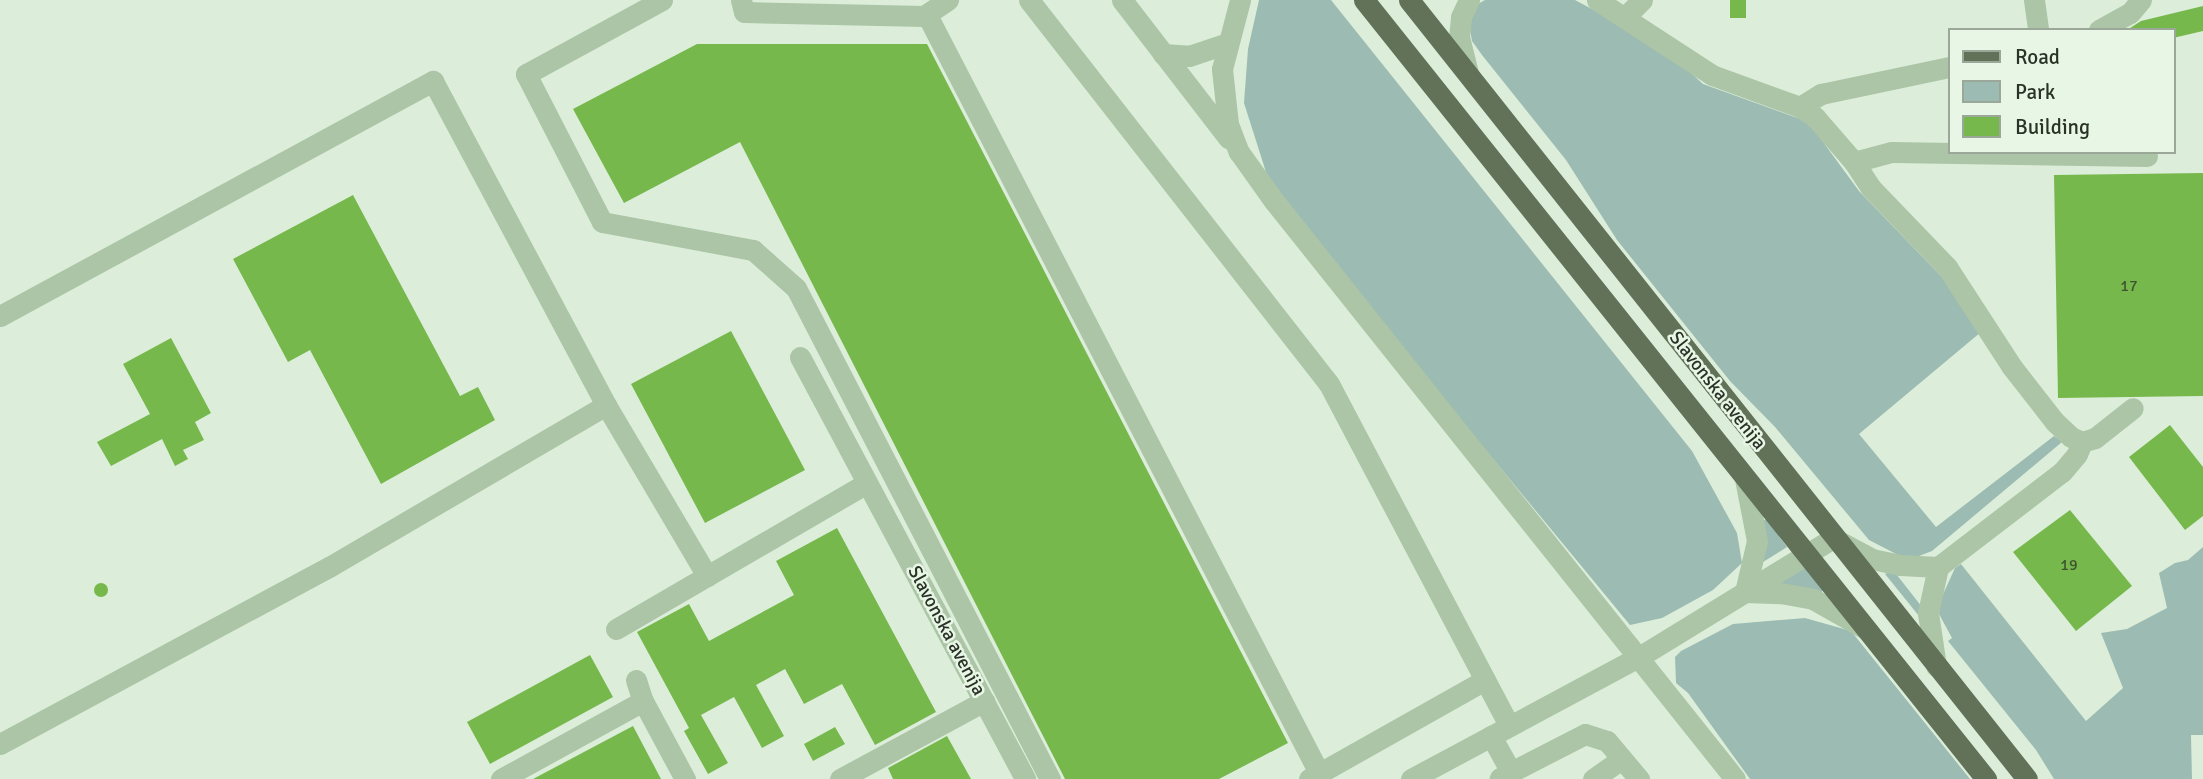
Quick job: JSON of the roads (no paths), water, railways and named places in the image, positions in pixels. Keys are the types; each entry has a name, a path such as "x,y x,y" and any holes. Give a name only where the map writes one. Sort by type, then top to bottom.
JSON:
{"main road":[{"name":"Slavonska avenija","path":"1364,0 1986,779"},
{"name":"Slavonska avenija","path":"1409,0 1833,538 2027,779"}],"street":[{"path":"662,0 526,74 602,222 753,250 796,288 1050,779"},
{"path":"741,0 744,12 927,15 948,0"},
{"path":"1029,0 1329,384 1485,680 1500,731 1505,775 1585,734 1607,741 1639,779"},
{"path":"1122,0 1274,201 1735,779"},
{"path":"1239,152 1228,124 1223,100 1222,69 1240,0"},
{"path":"1468,73 1459,37 1461,16 1469,0"},
{"path":"1597,0 1712,75 1800,107 1815,117 1854,162 1871,188 1947,267 2012,367 2055,422 2071,437 2082,442 2095,438 2113,427 2133,408"},
{"path":"1625,17 1643,0"},
{"path":"2034,0 2038,28"},
{"path":"2103,28 2130,13 2141,0"},
{"path":"927,15 1314,775 1485,680"},
{"path":"1163,54 1189,56 1228,43"},
{"path":"1800,107 1821,94 1948,67"},
{"path":"0,316 433,81 606,405 707,576"},
{"path":"1854,162 1892,152 1948,153"},
{"path":"2020,154 2147,156"},
{"name":"Slavonska avenija","path":"800,357 1025,779"},
{"path":"0,744 329,567 606,405"},
{"path":"1411,779 1639,657 1806,552 1833,538 1871,559 1900,565 1938,566 2062,472 2077,454 2082,442"},
{"name":"Slavonska avenija","path":"1745,479 1757,541 1745,592 1813,599 1866,629"},
{"path":"616,629 867,484"},
{"path":"1936,666 1928,612 1938,566"},
{"path":"636,680 643,701 685,779"},
{"path":"501,779 643,701"},
{"path":"840,779 863,774 984,701"},
{"path":"1593,779 1622,759"}]}
